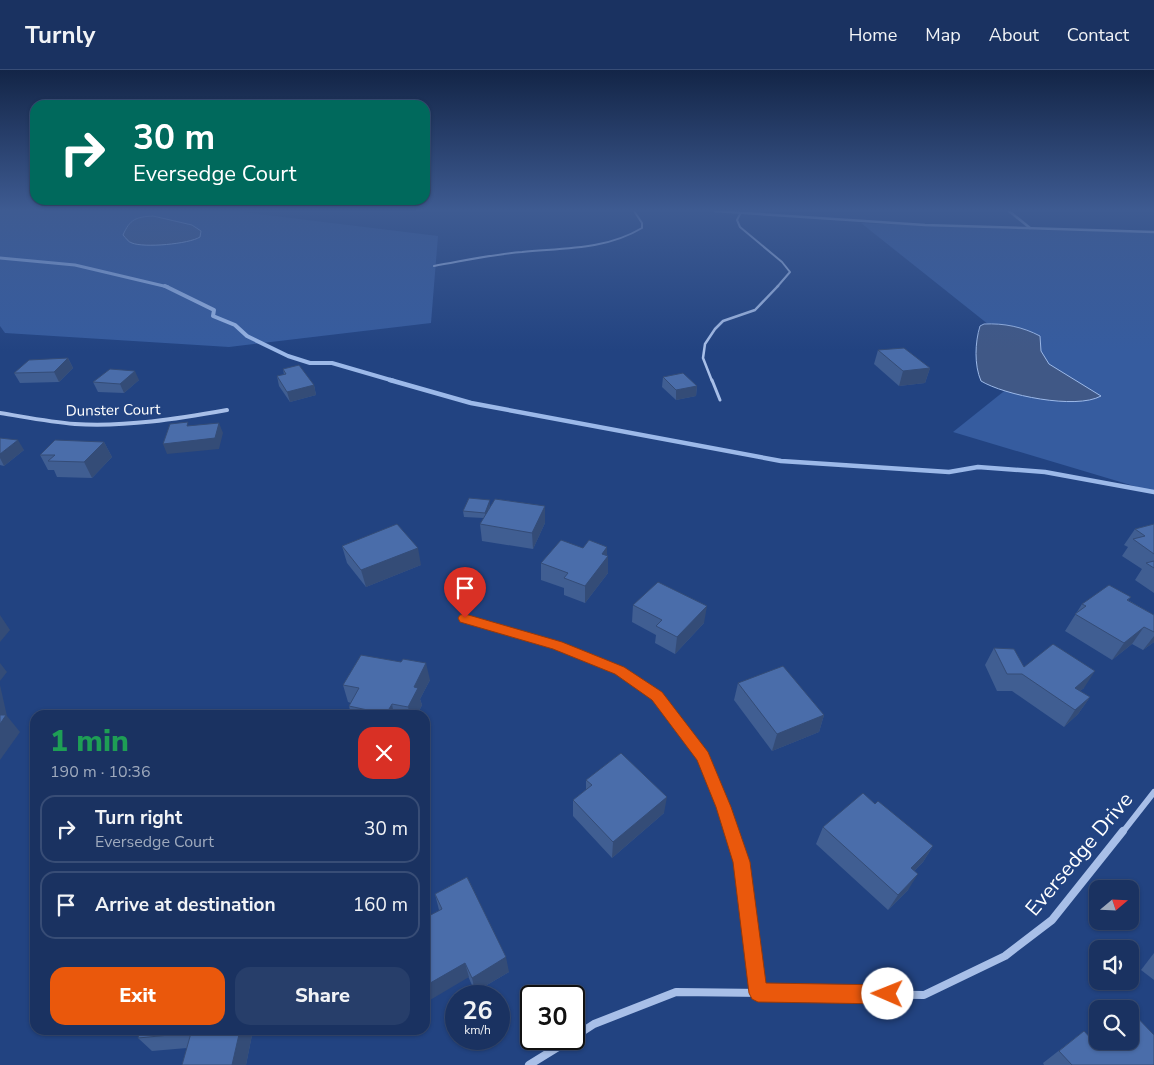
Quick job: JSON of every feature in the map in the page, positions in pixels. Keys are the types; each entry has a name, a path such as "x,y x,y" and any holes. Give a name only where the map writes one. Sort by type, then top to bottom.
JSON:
{"street":[{"name":"Dunster Court","path":"0,413 54,422 114,424 154,422 227,410"},
{"path":"465,618 557,646 620,670 657,696 703,757 724,807 742,862 758,993"},
{"name":"Eversedge Drive","path":"585,1030 594,1024 676,992 924,995 1004,956 1052,920 1154,792"},
{"name":"Eversedge Drive","path":"529,1065 553,1050"}],"lane":[{"path":"434,266 487,257"},
{"path":"720,400 702,358 705,344 723,321 755,310 790,272 777,257"}],"shaded area":[{"path":"0,257 436,257 431,323 229,347 5,333 0,326"},
{"path":"904,257 1154,257 1154,492 953,432 1038,364"},
{"path":"984,324 1013,326 1040,336 1041,351 1049,364 1101,396 1075,402 1040,399 1022,396 981,381 976,361 976,346 980,326"}],"building":[{"path":"904,348 930,368 903,371 878,350"},
{"path":"68,358 54,372 14,373 29,360"},
{"path":"299,365 314,385 287,392 277,376 286,374 283,369"},
{"path":"110,369 135,371 120,384 93,382"},
{"path":"683,373 697,386 676,390 663,377"},
{"path":"188,422 187,426 219,423 215,438 163,444 170,424"},
{"path":"0,438 18,440 0,454"},
{"path":"55,440 104,442 84,462 48,461 55,455 40,455"},
{"path":"469,498 490,500 485,513 463,511"},
{"path":"495,499 545,506 532,533 480,524"},
{"path":"397,524 418,548 361,570 342,546"},
{"path":"1154,524 1154,554 1133,539 1145,536 1135,529"},
{"path":"561,540 583,548 589,540 607,547 602,554 608,556 585,586 564,578 568,573 541,563"},
{"path":"1154,561 1154,568 1146,563"},
{"path":"658,582 707,606 677,637 656,626 662,620 633,605"},
{"path":"1109,585 1131,597 1127,600 1154,615 1154,632 1144,627 1124,643 1075,614 1086,606 1082,604"},
{"path":"1053,644 1095,671 1075,688 1090,697 1075,710 1022,674 1007,674 994,648 1014,649 1024,667"},
{"path":"361,655 401,662 403,659 426,663 414,687 418,688 408,707 392,704 388,710 368,710 349,706 359,688 343,685"},
{"path":"783,666 824,715 777,734 738,683"},
{"path":"0,715 6,715 0,724"},
{"path":"621,753 667,797 613,842 573,800 592,785 586,780"},
{"path":"863,793 875,804 878,801 933,846 911,868 918,874 898,895 823,827"},
{"path":"467,877 506,957 472,978 465,963 430,983 430,915 442,909 435,894"},
{"path":"1139,1019 1154,1035 1154,1065 1072,1065 1059,1051 1084,1031 1089,1036 1089,1050 1139,1050"},
{"path":"139,1035 170,1035 138,1038"},
{"path":"190,1035 239,1035 232,1065 182,1065"}],"waterway":[{"path":"0,258 75,265 166,287"},
{"path":"166,287 214,310 213,316 235,325 247,336 288,356 310,363 332,363 394,381"},
{"path":"390,380 471,403 781,461 949,472 978,467 1045,472 1154,492"}],"route":[{"path":"465,618 557,646 620,670 657,696 703,757 724,807 742,862 758,993 888,994"}]}
